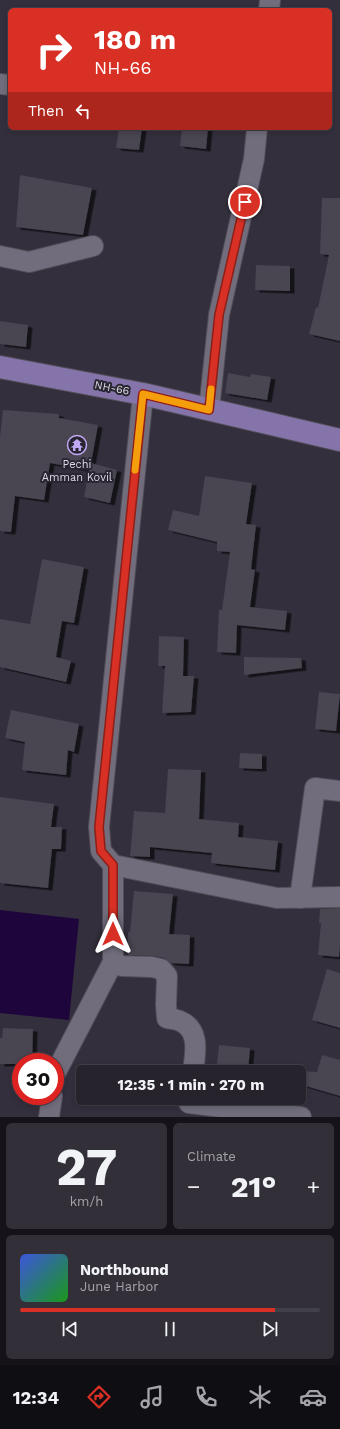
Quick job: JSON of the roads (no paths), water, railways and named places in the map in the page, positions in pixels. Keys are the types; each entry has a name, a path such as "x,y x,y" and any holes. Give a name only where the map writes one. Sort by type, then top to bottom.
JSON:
{"main road":[{"name":"NH-66","path":"0,367 143,394 340,440"}],"street":[{"path":"209,410 219,315 254,159 257,130"},
{"path":"0,256 29,262 93,246"},
{"path":"143,394 99,827 101,851 113,865 277,898 340,897"},
{"path":"300,898 314,788 340,791"},
{"path":"64,1057 113,962 113,865"},
{"path":"113,962 122,966 152,967 160,969 167,976 166,1005 168,1018 180,1020 195,1036 194,1065"},
{"path":"49,1117 51,1105"},
{"path":"189,1106 301,1117"}],"place":[{"name":"Pechi Amman Kovil","path":"77,445"}]}
